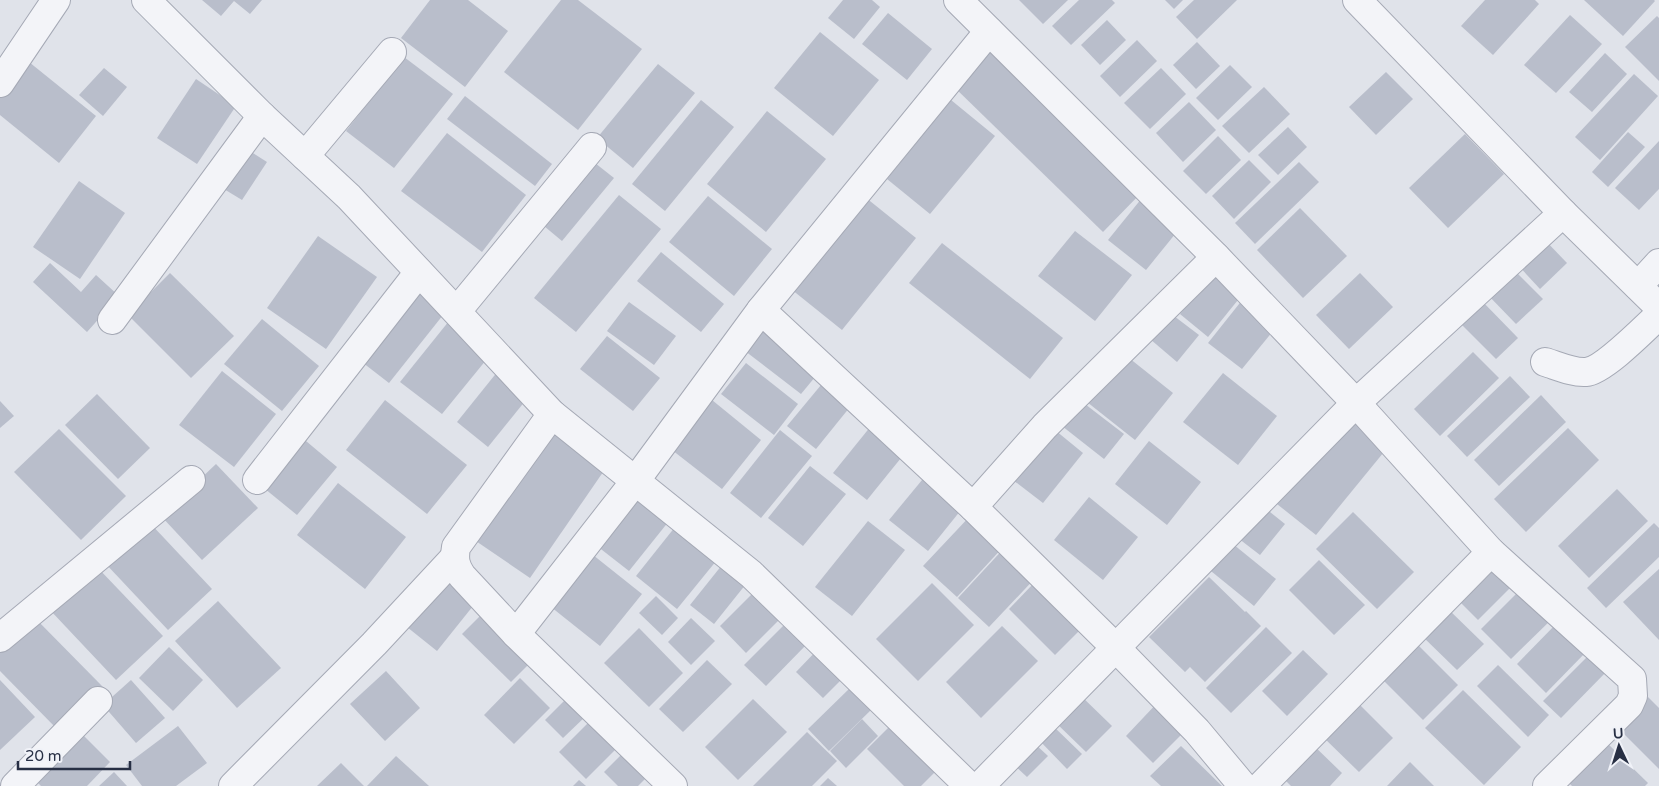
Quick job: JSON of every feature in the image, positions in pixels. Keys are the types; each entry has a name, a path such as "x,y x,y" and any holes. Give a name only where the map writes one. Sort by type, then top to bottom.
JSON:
{"street":[{"path":"0,82 56,0"},
{"path":"146,0 262,116 349,197 552,414 752,574 969,786"},
{"path":"958,0 1216,257 1356,403 1491,552 1632,679 1633,696 1629,706 1547,786"},
{"path":"1357,0 1563,213 1659,307"},
{"path":"516,634 636,480 761,310 989,31"},
{"path":"305,156 392,52"},
{"path":"112,320 262,116"},
{"path":"457,311 592,146"},
{"path":"980,786 1356,403 1563,213"},
{"path":"973,506 1045,426 1216,257"},
{"path":"1638,286 1659,263"},
{"path":"257,480 420,272"},
{"path":"761,310 973,506 1197,731 1243,786"},
{"path":"1545,362 1569,370 1587,372 1602,366 1659,315"},
{"path":"552,414 456,547 454,558 456,568 516,634 672,786"},
{"path":"0,638 191,480"},
{"path":"1261,786 1491,552"},
{"path":"233,786 374,644 454,558"},
{"path":"15,786 98,701"}],"building":[{"path":"202,0 262,0 250,14 234,1 221,16"},
{"path":"430,0 468,0 508,31 465,87 401,38"},
{"path":"561,0 578,0 642,49 578,130 504,72"},
{"path":"843,0 872,0 880,7 854,39 828,18"},
{"path":"1019,0 1068,0 1043,24"},
{"path":"1079,0 1112,0 1115,3 1071,45 1052,26"},
{"path":"1165,0 1183,0 1174,9"},
{"path":"1194,0 1237,0 1197,39 1176,17"},
{"path":"1485,0 1535,0 1539,4 1493,55 1461,26"},
{"path":"1584,0 1654,0 1655,1 1623,36"},
{"path":"888,13 932,49 907,80 862,44"},
{"path":"1570,15 1602,44 1556,93 1524,65"},
{"path":"1657,16 1659,18 1659,81 1625,47"},
{"path":"1107,20 1126,40 1100,65 1081,45"},
{"path":"820,32 879,80 833,136 774,88"},
{"path":"1137,40 1157,61 1120,97 1100,76"},
{"path":"1197,42 1220,66 1196,89 1173,65"},
{"path":"992,43 1143,191 1103,232 951,84"},
{"path":"1605,53 1627,74 1592,112 1569,92"},
{"path":"404,57 453,94 394,168 346,131"},
{"path":"29,62 96,116 59,163 0,115 0,97"},
{"path":"658,64 695,93 633,168 597,138"},
{"path":"1230,65 1252,87 1218,120 1196,98"},
{"path":"104,68 127,87 103,116 79,95"},
{"path":"1161,68 1186,94 1150,129 1124,103"},
{"path":"1386,72 1413,99 1376,135 1349,107"},
{"path":"1634,74 1658,96 1600,160 1575,137"},
{"path":"196,79 236,106 197,164 157,138"},
{"path":"1264,87 1290,114 1249,153 1222,126"},
{"path":"465,96 552,164 535,186 447,119"},
{"path":"701,100 734,127 665,211 632,184"},
{"path":"951,100 995,136 930,214 887,179"},
{"path":"1189,102 1216,130 1183,162 1156,133"},
{"path":"767,111 826,159 766,232 707,184"},
{"path":"1288,127 1307,147 1278,175 1258,155"},
{"path":"1628,132 1645,147 1608,187 1592,172"},
{"path":"447,133 526,195 482,252 401,191"},
{"path":"1465,134 1504,174 1448,228 1409,188"},
{"path":"1218,136 1241,160 1206,194 1183,171"},
{"path":"1659,141 1659,189 1639,210 1615,188"},
{"path":"245,148 267,162 242,200 219,186"},
{"path":"1249,160 1271,182 1234,219 1212,196"},
{"path":"1299,162 1319,182 1255,244 1235,223"},
{"path":"595,163 614,178 562,241 544,226"},
{"path":"79,181 125,213 80,279 33,247"},
{"path":"860,193 916,238 842,330 786,285"},
{"path":"619,195 661,229 576,332 534,298"},
{"path":"708,196 772,249 734,296 669,242"},
{"path":"1142,198 1180,228 1146,270 1108,240"},
{"path":"1300,208 1347,256 1303,298 1257,250"},
{"path":"1075,231 1132,275 1095,321 1038,276"},
{"path":"318,236 377,277 326,349 267,308"},
{"path":"1543,238 1567,263 1540,289 1516,263"},
{"path":"942,243 1063,338 1030,379 909,283"},
{"path":"661,252 724,304 701,332 637,281"},
{"path":"50,263 81,292 96,275 119,296 87,332 33,282"},
{"path":"1511,267 1543,299 1516,324 1485,292"},
{"path":"1218,268 1246,290 1208,337 1180,314"},
{"path":"170,273 234,336 191,378 128,315"},
{"path":"1360,273 1393,307 1349,349 1316,315"},
{"path":"416,287 447,310 389,383 358,359"},
{"path":"1243,299 1277,326 1242,369 1208,343"},
{"path":"1480,299 1518,338 1496,359 1458,321"},
{"path":"629,302 676,336 654,365 607,331"},
{"path":"1170,313 1199,335 1177,362 1150,339"},
{"path":"262,319 319,366 282,411 224,364"},
{"path":"449,321 491,354 442,414 400,382"},
{"path":"764,327 820,371 801,394 745,351"},
{"path":"607,336 660,378 633,411 580,369"},
{"path":"1473,352 1499,378 1440,436 1414,409"},
{"path":"1124,354 1173,393 1135,440 1087,402"},
{"path":"746,363 798,404 774,435 721,394"},
{"path":"222,371 276,414 234,467 179,425"},
{"path":"498,371 530,395 488,447 457,422"},
{"path":"1223,373 1277,416 1238,465 1183,422"},
{"path":"1510,376 1530,397 1467,457 1447,436"},
{"path":"826,379 854,402 816,449 787,426"},
{"path":"97,394 150,448 118,479 65,425"},
{"path":"1541,395 1566,422 1499,486 1474,460"},
{"path":"385,400 467,465 427,514 346,450"},
{"path":"712,400 761,440 722,489 672,450"},
{"path":"0,401 14,416 0,428"},
{"path":"1081,401 1124,434 1104,459 1062,426"},
{"path":"1349,416 1388,447 1316,535 1277,504"},
{"path":"550,422 610,462 530,578 470,537"},
{"path":"871,426 905,453 867,500 833,473"},
{"path":"1050,426 1083,453 1043,503 1009,477"},
{"path":"1568,428 1599,460 1526,532 1494,499"},
{"path":"59,429 126,496 81,540 14,472"},
{"path":"780,430 812,456 761,518 730,493"},
{"path":"300,436 337,467 297,515 259,484"},
{"path":"1149,441 1201,482 1167,525 1115,484"},
{"path":"216,464 258,508 202,560 161,516"},
{"path":"810,466 846,494 803,546 768,518"},
{"path":"927,474 965,505 928,551 889,520"},
{"path":"338,483 406,537 365,589 297,535"},
{"path":"1617,489 1648,521 1589,578 1558,546"},
{"path":"641,491 673,516 629,571 597,546"},
{"path":"1089,497 1138,537 1103,580 1054,540"},
{"path":"1260,504 1285,524 1260,555 1234,535"},
{"path":"1353,512 1414,572 1377,609 1316,549"},
{"path":"972,514 1005,545 957,597 923,566"},
{"path":"868,521 905,550 852,616 815,587"},
{"path":"149,522 212,589 168,630 105,563"},
{"path":"679,522 721,555 677,609 636,576"},
{"path":"1654,523 1659,528 1659,557 1606,608 1587,588"},
{"path":"1228,540 1276,579 1254,606 1206,567"},
{"path":"1007,545 1039,574 989,627 958,598"},
{"path":"588,551 642,594 600,646 546,603"},
{"path":"726,560 750,579 714,624 690,605"},
{"path":"1319,560 1365,605 1334,635 1289,590"},
{"path":"1499,565 1516,582 1478,620 1461,603"},
{"path":"97,567 163,636 116,680 50,610"},
{"path":"1659,569 1659,640 1623,602"},
{"path":"447,577 477,601 437,651 407,627"},
{"path":"1209,577 1261,626 1205,682 1190,667 1185,672 1149,637"},
{"path":"932,583 974,625 918,681 876,639"},
{"path":"1034,583 1081,629 1055,655 1009,609"},
{"path":"1523,587 1554,617 1511,659 1481,629"},
{"path":"753,593 780,619 746,653 720,626"},
{"path":"656,596 678,618 662,635 639,613"},
{"path":"218,601 281,668 237,708 175,641"},
{"path":"1446,607 1484,644 1457,670 1420,634"},
{"path":"485,611 534,659 511,682 462,634"},
{"path":"33,616 103,687 58,730 0,671 0,648"},
{"path":"691,618 715,641 691,665 668,642"},
{"path":"1558,622 1587,651 1546,693 1517,664"},
{"path":"785,624 806,645 766,686 744,665"},
{"path":"1002,626 1038,661 981,718 946,682"},
{"path":"1266,627 1292,653 1231,713 1206,688"},
{"path":"639,628 683,673 649,707 604,663"},
{"path":"1416,643 1458,685 1423,720 1381,678"},
{"path":"821,646 848,673 823,698 796,672"},
{"path":"169,647 203,680 173,711 139,678"},
{"path":"1303,650 1328,674 1287,716 1262,691"},
{"path":"1590,654 1608,670 1561,718 1543,701"},
{"path":"707,660 732,684 683,732 659,709"},
{"path":"1498,665 1549,715 1528,737 1477,686"},
{"path":"386,671 420,708 385,741 350,704"},
{"path":"520,678 550,708 514,744 484,715"},
{"path":"0,680 35,717 0,750"},
{"path":"131,680 165,718 136,743 103,705"},
{"path":"851,687 872,709 829,751 808,729"},
{"path":"1463,690 1521,747 1484,785 1425,728"},
{"path":"1079,694 1112,726 1086,752 1053,720"},
{"path":"569,696 588,714 563,738 545,720"},
{"path":"1648,697 1659,708 1659,769 1617,727"},
{"path":"753,699 787,732 738,780 705,747"},
{"path":"1160,700 1188,728 1153,763 1126,736"},
{"path":"1355,700 1393,738 1359,772 1321,735"},
{"path":"595,716 622,743 586,779 559,752"},
{"path":"862,719 878,736 846,768 830,751"},
{"path":"894,722 940,767 921,786 904,786 867,749"},
{"path":"1052,725 1082,754 1067,769 1038,739"},
{"path":"178,726 207,763 176,786 142,786 126,765"},
{"path":"78,730 110,762 87,786 41,786 32,777"},
{"path":"807,732 837,761 812,786 753,786"},
{"path":"1310,742 1342,773 1330,786 1291,786 1279,774"},
{"path":"1606,742 1648,783 1645,786 1572,786 1567,781"},
{"path":"1034,743 1048,756 1027,777 1013,764"},
{"path":"1181,746 1222,786 1161,786 1150,776"},
{"path":"628,748 652,772 638,786 618,786 604,772"},
{"path":"396,756 429,786 367,786"},
{"path":"1410,762 1434,786 1387,786"},
{"path":"341,763 364,786 317,786"},
{"path":"114,772 127,786 99,786"},
{"path":"828,778 837,786 820,786"},
{"path":"579,780 586,786 573,786"}]}
